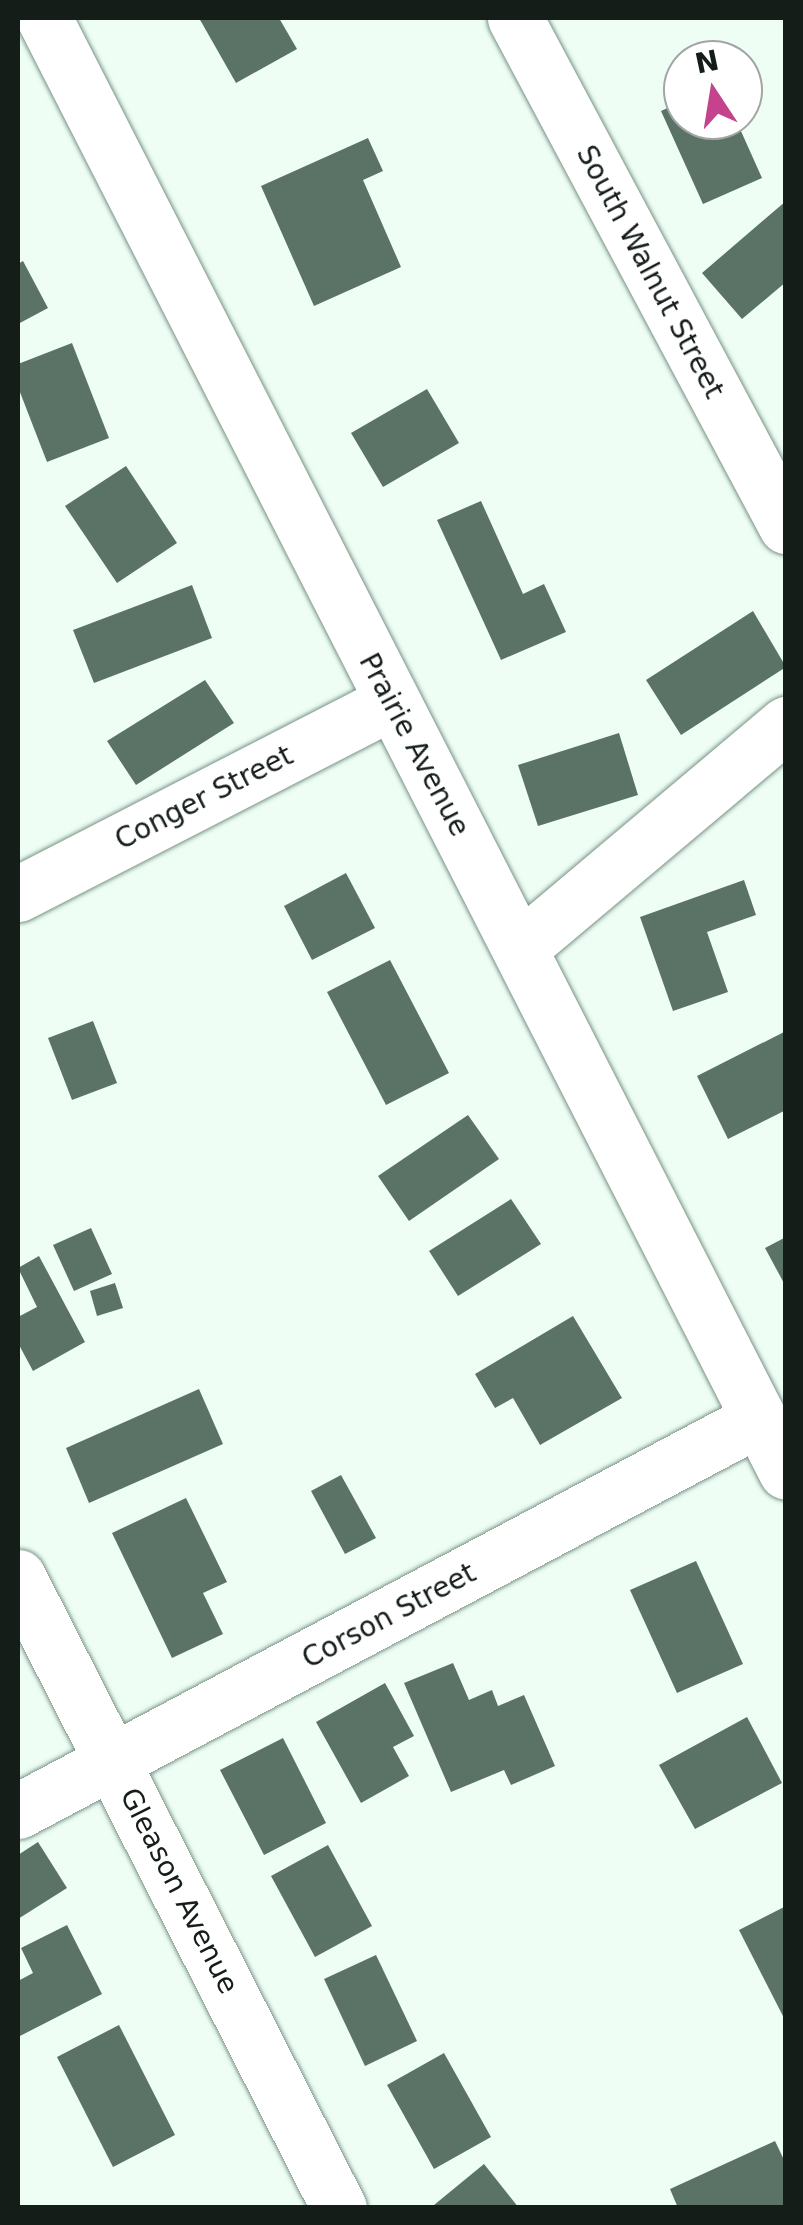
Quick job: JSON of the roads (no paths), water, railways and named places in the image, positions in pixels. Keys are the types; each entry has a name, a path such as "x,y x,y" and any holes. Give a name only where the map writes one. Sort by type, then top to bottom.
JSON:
{"street":[{"name":"Prairie Avenue","path":"44,18 786,1472"},
{"name":"South Walnut Street","path":"515,18 786,526"},
{"name":"Conger Street","path":"18,894 391,702"},
{"path":"520,948 786,724"},
{"name":"Corson Street","path":"18,1810 758,1419"},
{"name":"Gleason Avenue","path":"18,1576 338,2208"}]}
